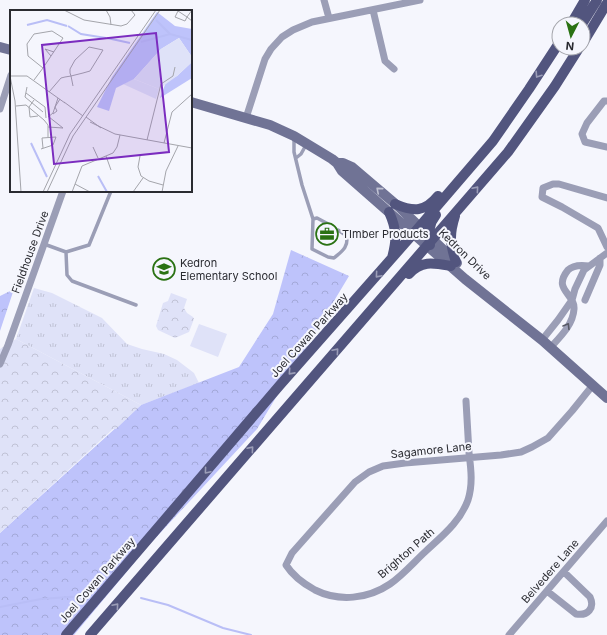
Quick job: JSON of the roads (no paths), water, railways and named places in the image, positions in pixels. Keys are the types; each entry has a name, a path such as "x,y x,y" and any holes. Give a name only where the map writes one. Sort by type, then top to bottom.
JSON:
{"main road":[{"path":"576,16 586,0"},
{"path":"587,16 596,0"},
{"path":"591,28 607,3"},
{"name":"Joel Cowan Parkway","path":"66,635 280,385 391,260 493,141 551,55"},
{"path":"90,635 508,152 575,56"},
{"path":"391,260 396,235 392,208 413,210 424,209 432,203 477,151 493,141"},
{"path":"430,242 429,230 432,220 486,154 493,141"},
{"path":"364,319 379,308 415,267 430,263 454,264 450,240 451,229 458,210"},
{"path":"356,329 364,312 419,245 417,230"}],"street":[{"path":"324,0 329,18"},
{"path":"246,118 262,66 271,49 282,37 293,30 312,22 420,0"},
{"path":"373,10 385,61 394,70"},
{"path":"0,47 10,50"},
{"path":"0,109 10,78"},
{"path":"607,101 604,101 587,123 582,134 585,142 607,147"},
{"name":"Kedron Drive","path":"192,102 270,125 307,143 337,163 342,171 392,208 519,322 542,340 607,398"},
{"path":"607,198 559,184 553,184 543,188 542,197 598,228 607,247"},
{"name":"Fieldhouse Drive","path":"0,364 63,192"},
{"path":"542,340 572,300 575,289 584,270 607,253"},
{"path":"585,300 600,265 600,258"},
{"path":"550,348 570,323 574,307 572,300 563,287 563,277 570,268 589,266"},
{"name":"Sagamore Lane","path":"286,565 292,553 355,482 369,472 383,466 521,452 548,438 593,385"},
{"name":"Brighton Path","path":"286,565 290,572 306,585 322,593 338,597 358,597 373,593 390,584 439,539 460,517 470,492 472,470 466,401"},
{"name":"Belvedere Lane","path":"509,635 607,521"},
{"path":"547,591 576,614 581,615 590,611 592,607 590,597 564,572"}],"lane":[{"path":"294,136 296,158 302,185 313,219 312,249 328,257 334,258 348,243 347,236 338,230"},
{"path":"296,158 301,154 307,143"},
{"path":"44,244 66,252 89,245 111,192"},
{"path":"313,219 317,218 332,226"},
{"path":"66,252 67,275 72,282 136,305"}],"waterway":[{"path":"0,607 41,599 83,596"},
{"path":"141,598 168,605 223,628 251,635"}],"place":[{"name":"TImber Products","path":"327,234"},
{"name":"Kedron Elementary School","path":"164,269"}]}
